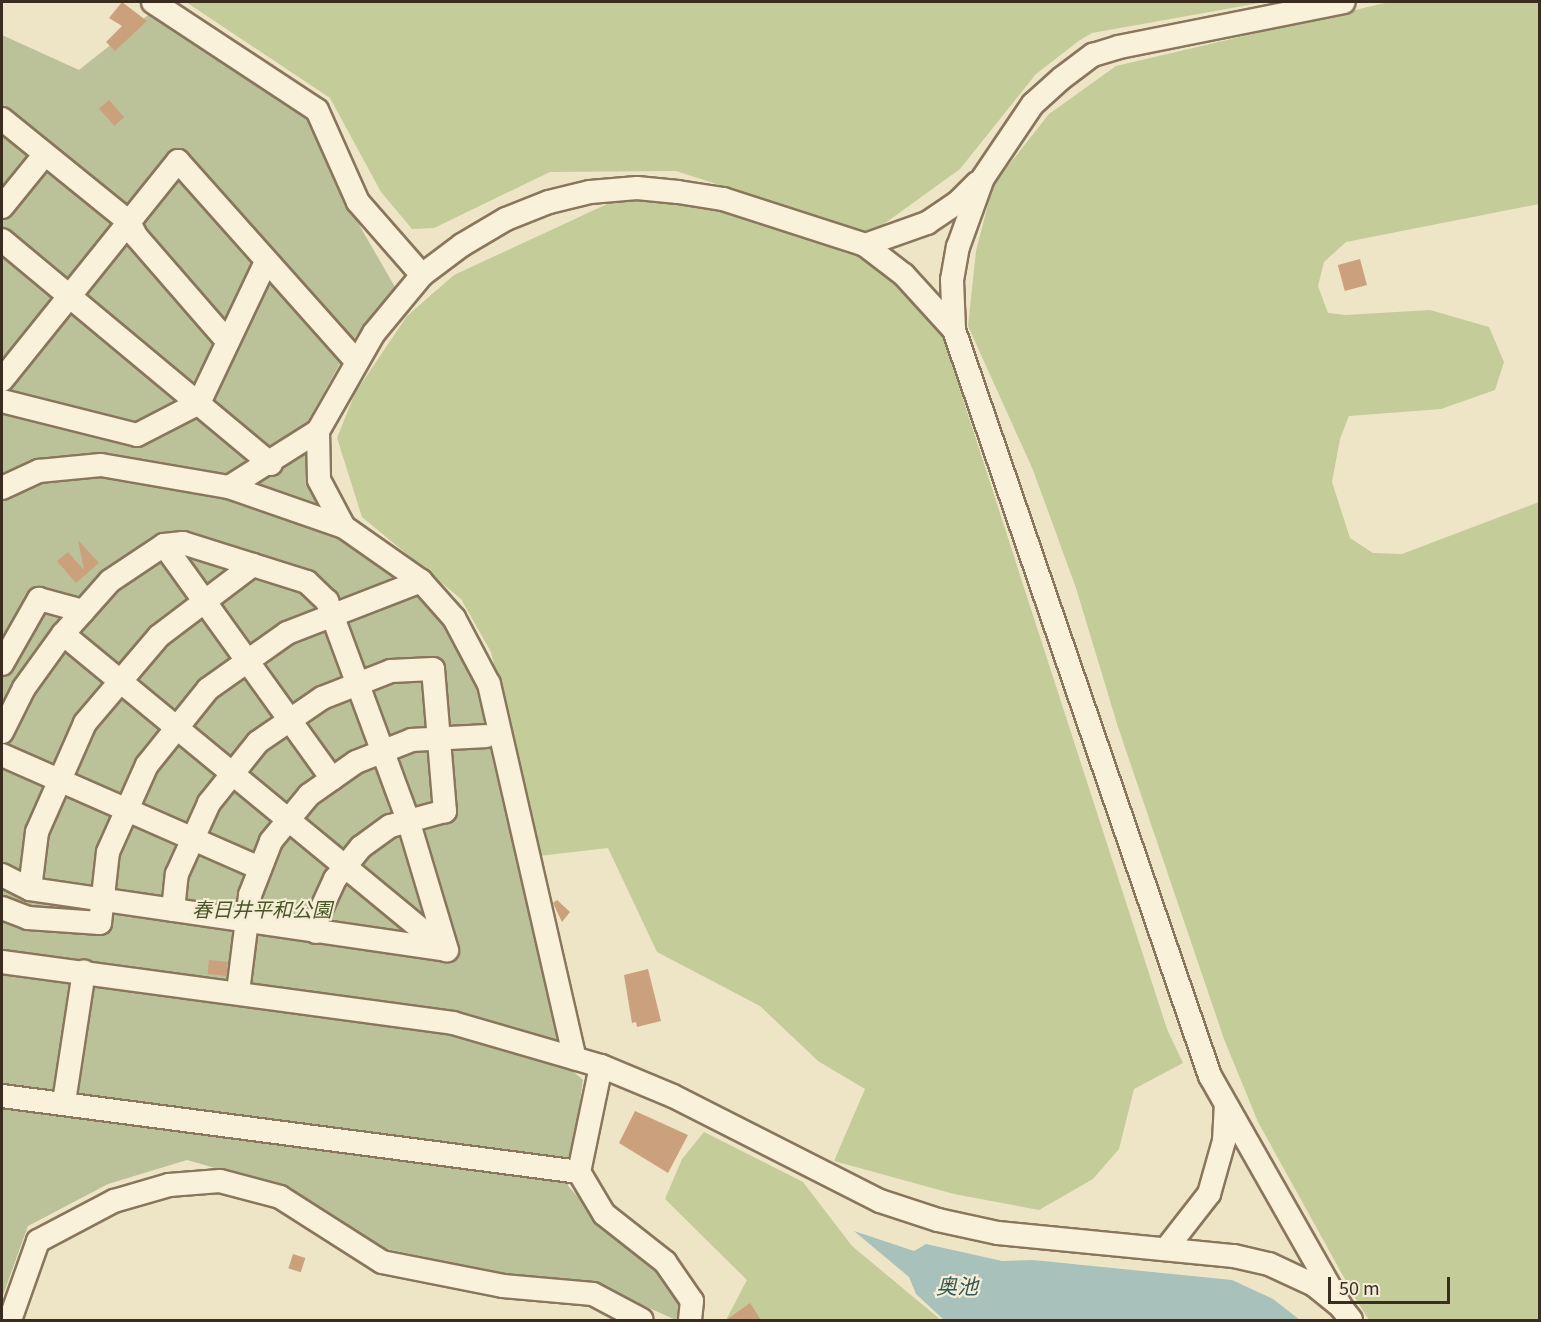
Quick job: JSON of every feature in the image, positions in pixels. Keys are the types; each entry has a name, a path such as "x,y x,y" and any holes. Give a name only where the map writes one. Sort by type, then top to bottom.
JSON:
{"street":[{"path":"153,2 316,110 358,202 422,275"},
{"path":"864,245 927,223 957,204 983,178 1033,104 1093,55 1344,2"},
{"path":"2,119 129,222 136,236 228,342"},
{"path":"2,207 45,154"},
{"path":"2,380 178,162 357,362"},
{"path":"983,178 958,246 952,280 954,330 1210,1076 1226,1108 1346,1314"},
{"path":"229,487 271,464 318,431 374,333 422,275 462,245 506,219 590,192 637,188 723,199 864,245 904,275 954,330"},
{"path":"2,240 271,464"},
{"path":"2,401 137,435 199,403 266,262"},
{"path":"318,431 319,480 344,527"},
{"path":"2,488 39,471 101,465 229,487 344,527 421,581 454,618 489,684 574,1058"},
{"path":"2,732 24,688 63,634 110,581 164,545 183,543 307,582 327,601 408,820 447,950"},
{"path":"164,545 249,659 332,778"},
{"path":"30,889 37,832 86,723 159,636 253,565"},
{"path":"2,909 28,918 100,924 108,852 147,765 208,689 287,633 421,581"},
{"path":"2,664 39,599 83,611"},
{"path":"63,634 346,863 447,950"},
{"path":"173,910 177,873 209,803 258,742 321,698 391,671 434,669 445,811 390,826 346,863 318,916 316,932"},
{"path":"238,992 245,923 260,868 271,842 309,795 356,762 412,740 486,736"},
{"path":"2,755 60,778 260,868"},
{"path":"2,875 30,889 245,923 447,950"},
{"path":"2,962 238,992 453,1023 600,1065 673,1096 880,1201 938,1220 998,1233 1234,1256 1269,1264 1314,1285 1346,1314"},
{"path":"63,1102 84,972"},
{"path":"600,1065 579,1172 604,1214 664,1262 692,1301 690,1320"},
{"path":"2,1096 63,1102 579,1172"},
{"path":"1166,1250 1209,1194 1224,1141 1226,1108"},
{"path":"10,1320 38,1241 114,1201 169,1185 220,1181 280,1197 382,1262 502,1286 593,1294 642,1320"}],"green space":[{"path":"186,2 1265,2 1092,33 1080,40 1036,74 960,169 870,234 676,171 550,172 434,228 412,229 381,192 330,98"},
{"path":"1389,2 1539,2 1539,204 1346,242 1324,262 1318,286 1328,313 1346,315 1430,310 1489,327 1504,362 1495,390 1441,409 1349,416 1340,439 1332,482 1350,538 1373,553 1402,554 1539,502 1539,1320 1369,1320 1357,1301 1258,1122 1224,1039 1118,727 1076,588 1033,470 968,326 976,251 993,185 1049,114 1116,66"},
{"name":"春日井平和公園","path":"152,12 309,115 350,209 395,287 353,340 303,430 309,484 336,536 377,559 420,592 448,626 476,679 568,1067 583,1080 568,1186 604,1225 655,1268 684,1303 676,1320 600,1286 505,1274 378,1247 285,1188 187,1160 108,1184 28,1226 2,1298 2,35 79,70"},
{"path":"618,199 727,209 865,255 908,291 941,331 1167,1029 1183,1063 1134,1089 1119,1149 1093,1179 1039,1210 954,1194 834,1161 865,1089 818,1061 760,1006 657,952 608,848 539,856 491,652 461,599 362,517 337,438 355,393 407,316 454,275"},
{"path":"704,1132 803,1182 852,1246 941,1320 726,1320 747,1280 665,1199 682,1159"}],"water":[{"name":"奥池","path":"854,1231 914,1251 926,1244 1002,1261 1033,1260 1232,1280 1273,1299 1300,1320 944,1320 916,1294 909,1277"}],"building":[{"path":"122,2 147,21 115,51 106,42 122,26 109,18"},
{"path":"109,100 124,117 114,126 99,109"},
{"path":"1360,259 1367,285 1345,291 1338,265"},
{"path":"78,540 99,563 76,583 57,561 68,552 84,570"},
{"path":"557,900 570,912 562,922 553,903"},
{"path":"209,960 228,962 226,976 208,974"},
{"path":"648,969 661,1021 637,1027 636,1022 632,1023 624,975"},
{"path":"635,1111 688,1135 668,1173 619,1143"},
{"path":"293,1254 305,1258 301,1272 288,1268"},
{"path":"750,1303 761,1320 726,1320"}]}
